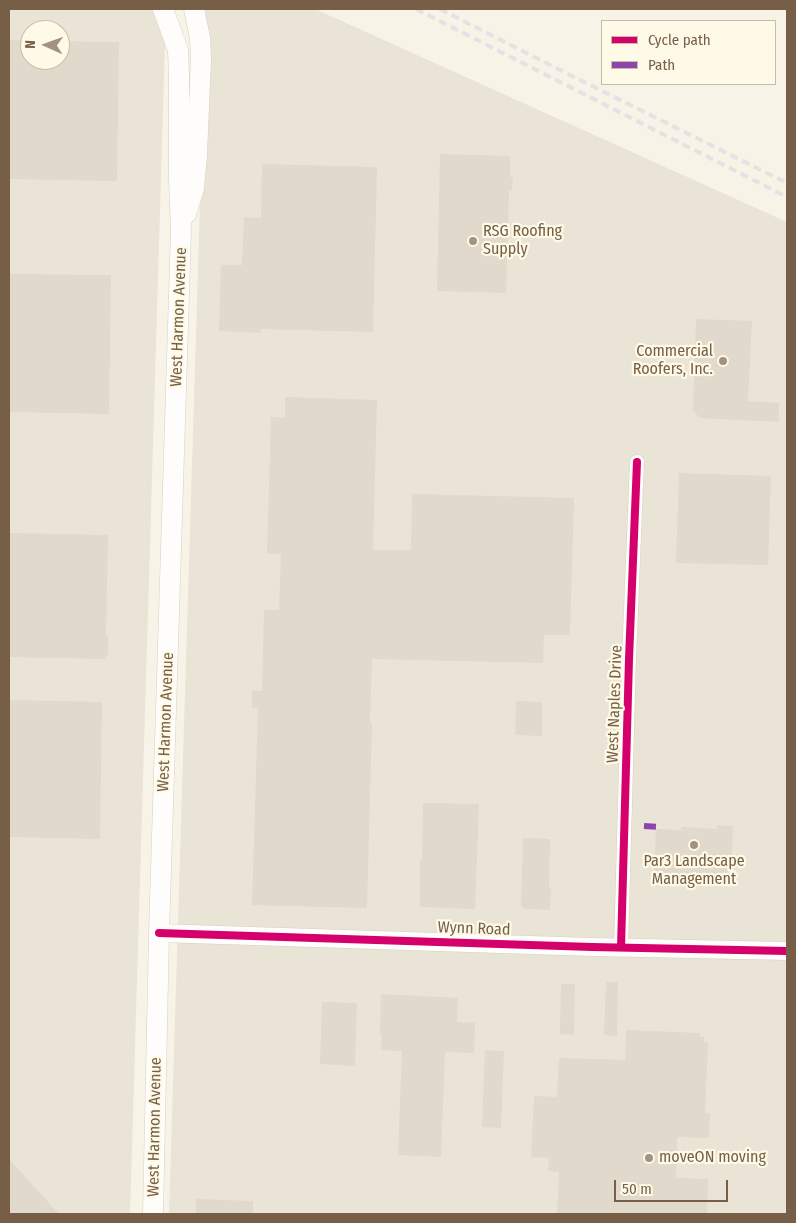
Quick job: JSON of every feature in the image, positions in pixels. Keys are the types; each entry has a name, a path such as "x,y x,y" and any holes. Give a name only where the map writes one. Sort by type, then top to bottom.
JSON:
{"main road":[{"name":"West Harmon Avenue","path":"152,1214 181,230 194,188 187,166 178,50 163,9"},
{"name":"West Harmon Avenue","path":"187,166 197,156 201,58 200,38 194,9"}],"street":[{"name":"West Naples Drive","path":"621,947 637,462"},
{"name":"Wynn Road","path":"159,933 787,951"}],"shaded area":[{"path":"9,9 166,9 130,1214 9,1214"},
{"path":"206,9 315,9 787,222 787,1214 169,1214"}],"building":[{"path":"9,40 20,40 20,70 70,70 70,41 119,42 117,181 9,179"},
{"name":"RSG Roofing Supply","path":"440,154 510,156 510,177 513,177 512,190 509,190 506,293 437,291"},
{"path":"262,164 377,167 373,332 261,329 261,333 219,331 221,265 242,265 244,217 261,218"},
{"path":"9,274 111,275 109,414 9,412"},
{"name":"Commercial Roofers, Inc.","path":"696,319 752,321 748,401 779,403 779,422 700,418 693,411"},
{"path":"285,397 377,400 373,550 411,550 412,494 574,498 570,635 544,635 543,663 372,659 367,908 252,905 258,708 252,708 252,691 262,691 264,610 279,610 281,554 267,554 271,417 285,418"},
{"path":"679,473 771,476 768,565 676,563"},
{"path":"9,533 108,535 106,635 108,635 108,655 106,655 106,659 9,657"},
{"path":"9,700 102,702 100,839 9,837"},
{"path":"516,701 542,702 542,736 515,735"},
{"path":"423,803 479,804 475,909 420,907"},
{"name":"Par3 Landscape Management","path":"717,825 733,826 732,857 729,857 728,880 678,880 678,876 654,875 656,829 681,830 681,827 717,829"},
{"path":"523,838 550,839 550,910 524,909 524,907 521,907"},
{"path":"606,982 618,982 617,1036 604,1035"},
{"path":"561,984 575,984 574,1035 560,1034"},
{"path":"381,994 458,998 457,1022 475,1023 474,1053 445,1052 441,1157 398,1155 402,1051 381,1050"},
{"path":"322,1002 357,1003 355,1066 320,1064"},
{"path":"626,1030 700,1033 700,1037 704,1037 704,1042 708,1042 705,1113 710,1113 709,1138 677,1137 676,1178 708,1179 707,1214 557,1214 559,1172 548,1171 549,1158 531,1157 534,1096 557,1097 559,1058 625,1060"},
{"path":"485,1050 504,1051 501,1128 482,1127"},
{"path":"9,1159 59,1214 9,1214"},
{"path":"196,1199 253,1201 253,1214 196,1214"}],"railway":[{"path":"416,9 787,197"},
{"path":"440,9 787,183"}],"marked path":[{"path":"644,826 662,827"}],"cycle path":[{"path":"621,947 629,659 637,462"},
{"path":"159,933 592,947 787,951"}],"place":[{"name":"RSG Roofing Supply","path":"473,241"},
{"name":"Commercial Roofers, Inc.","path":"723,361"},
{"name":"Par3 Landscape Management","path":"694,845"},
{"name":"moveON moving","path":"649,1158"}]}
